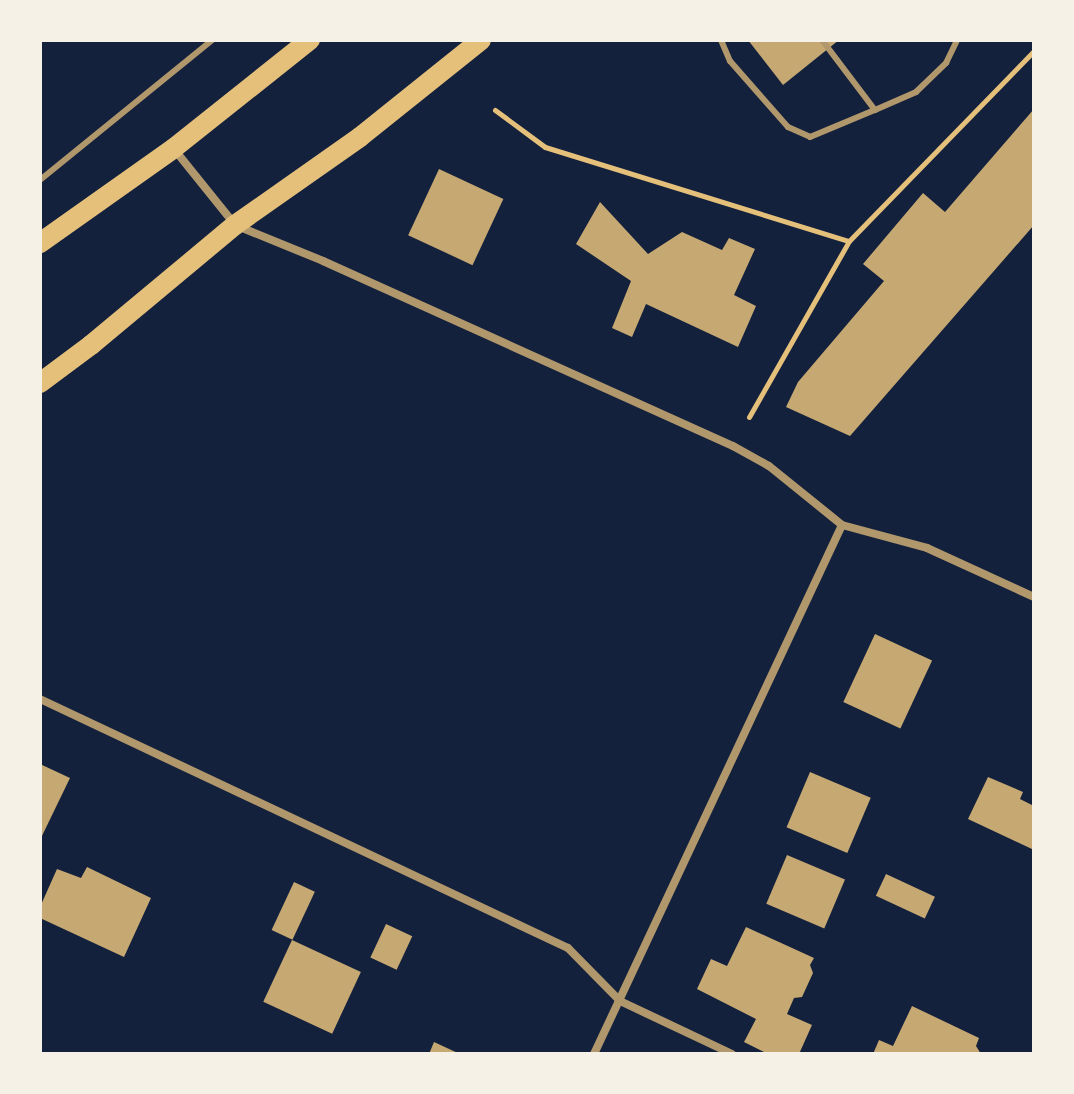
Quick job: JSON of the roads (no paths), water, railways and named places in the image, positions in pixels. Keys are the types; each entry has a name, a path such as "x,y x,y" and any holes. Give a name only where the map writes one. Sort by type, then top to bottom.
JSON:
{"main road":[{"path":"40,243 174,148 310,40"},
{"path":"40,383 91,345 235,225 360,137 481,40"}],"street":[{"path":"174,148 235,225 323,261 733,446 769,466 842,525 927,548 1034,597"},
{"path":"594,1054 842,525"},
{"path":"40,699 568,948 620,1001 732,1054"}],"lane":[{"path":"40,180 212,40"},
{"path":"721,40 730,61 788,127 810,137 916,92 946,63 957,40"},
{"path":"822,40 875,110"}]}
